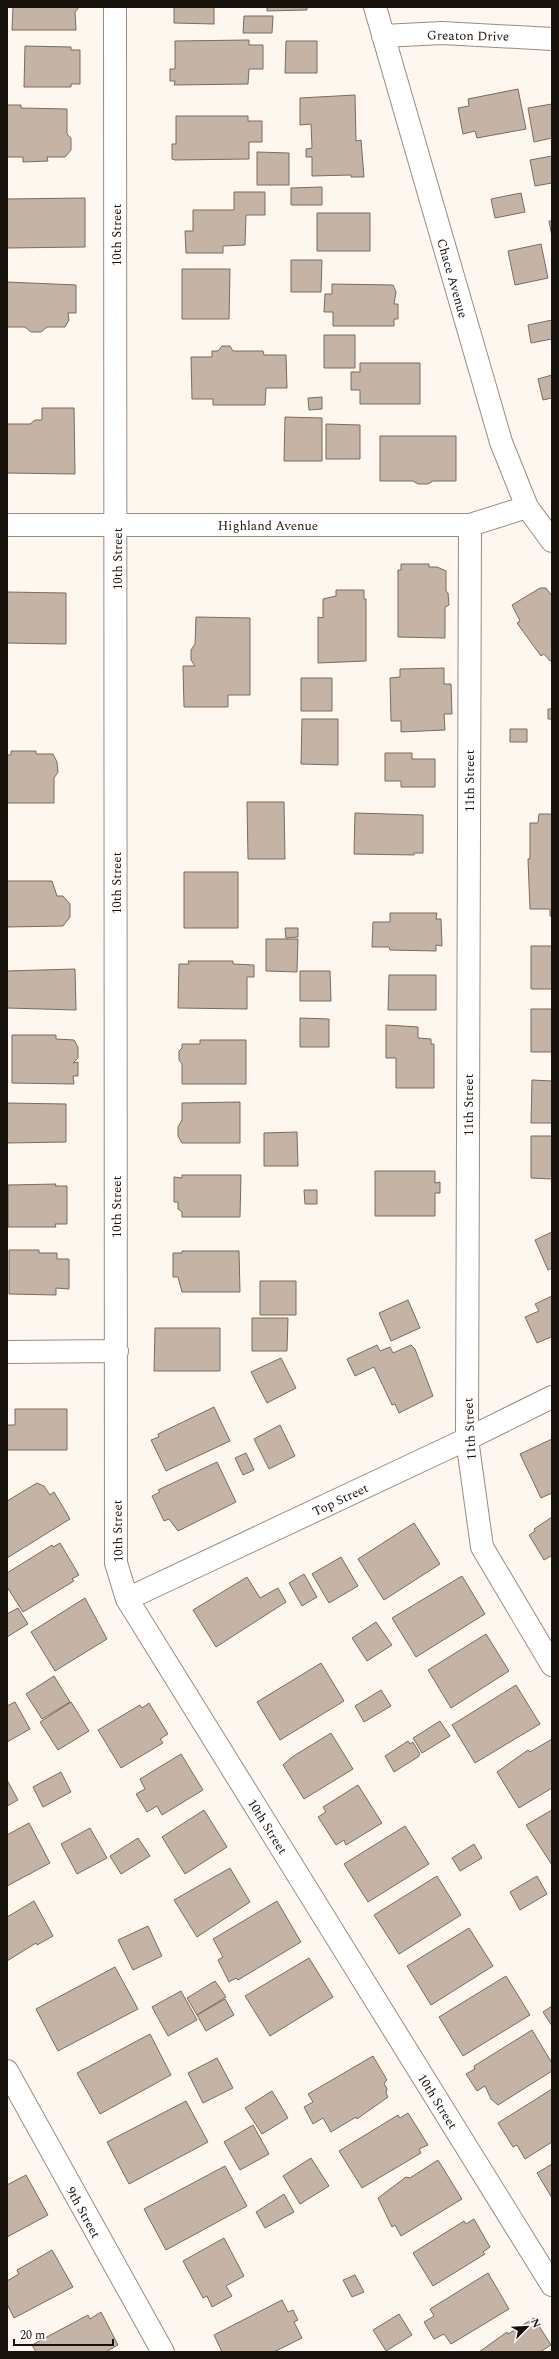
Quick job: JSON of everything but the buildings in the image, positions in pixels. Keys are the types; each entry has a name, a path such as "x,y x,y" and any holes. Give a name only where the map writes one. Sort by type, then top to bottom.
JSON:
{"street":[{"name":"10th Street","path":"115,7 116,1563 127,1599 552,2285"},
{"name":"Chace Avenue","path":"375,7 501,442 527,507 552,541"},
{"name":"Greaton Drive","path":"383,36 442,33 552,39"},
{"name":"Highland Avenue","path":"7,525 470,525 527,507"},
{"name":"11th Street","path":"470,525 467,1439 482,1547 552,1665"},
{"path":"7,1352 117,1351"},
{"name":"Top Street","path":"127,1599 467,1439 552,1397"},
{"name":"9th Street","path":"7,2071 163,2352"}]}
